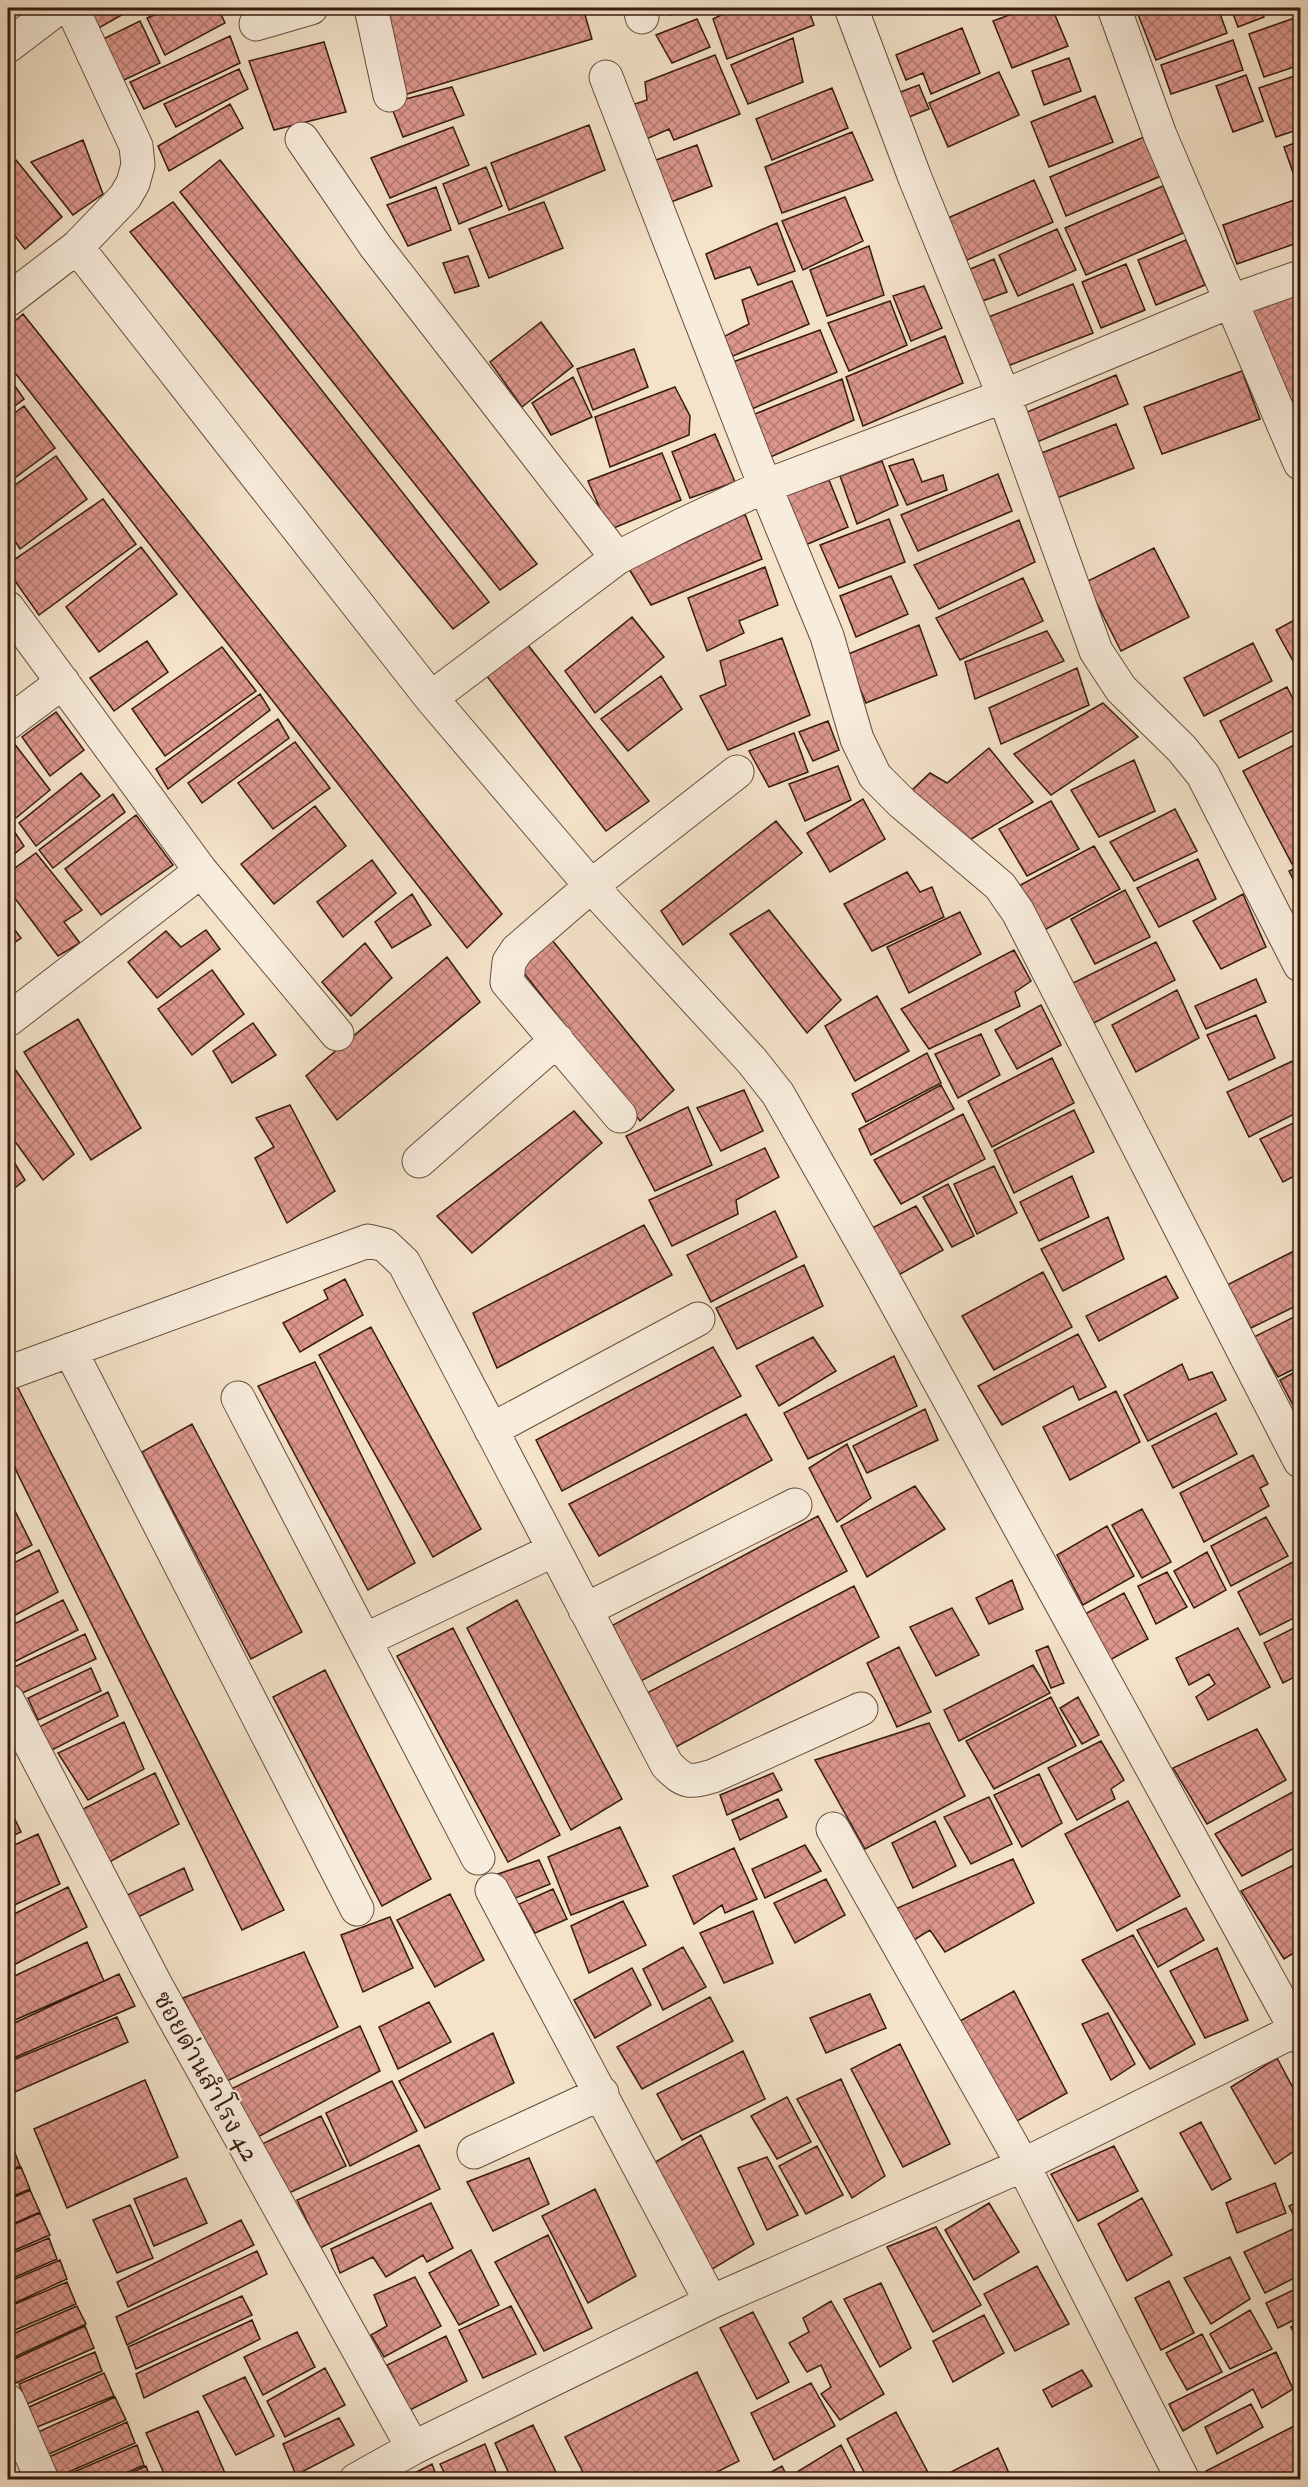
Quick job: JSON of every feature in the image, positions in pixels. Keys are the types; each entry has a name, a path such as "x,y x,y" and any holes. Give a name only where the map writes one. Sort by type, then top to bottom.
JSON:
{"street":[{"path":"8,46 58,8"},
{"path":"8,300 77,247 125,197 133,183 138,165 136,146 72,8"},
{"path":"256,24 311,8"},
{"path":"371,8 390,95"},
{"path":"851,8 915,178 1004,396 1096,651 1121,689 1182,749 1203,776 1300,965"},
{"path":"1114,8 1160,135 1229,302 1300,463"},
{"path":"606,77 765,486 826,636 857,739 875,776 902,803 1000,886 1018,912 1300,1461"},
{"path":"302,139 376,248 617,558"},
{"path":"77,247 431,698 591,886 752,1061 778,1094 882,1277 1299,2031 1023,2165 711,2302 413,2448 356,2480"},
{"path":"431,698 617,558 765,486 1004,396 1229,302 1300,277"},
{"path":"8,608 201,871 337,1034"},
{"path":"8,723 63,682"},
{"path":"621,1116 507,982 506,973 509,962 517,950 591,886 737,772"},
{"path":"8,1020 201,871"},
{"path":"419,1161 557,1040"},
{"path":"8,1373 368,1241 385,1245 404,1263 667,1766 681,1780 695,1782 713,1776 861,1709"},
{"path":"492,1430 698,1319"},
{"path":"70,1350 357,1909"},
{"path":"238,1398 478,1858"},
{"path":"585,1610 795,1505"},
{"path":"365,1640 554,1550"},
{"name":"ซอยด่านสำโรง 42","path":"8,1701 158,1987 413,2448"},
{"path":"833,1829 1023,2165 1172,2476"},
{"path":"492,1890 602,2093 711,2302"},
{"path":"474,2152 602,2093"},
{"path":"8,2401 42,2480"}],"building":[{"path":"8,8 20,8 8,17"},
{"path":"88,8 134,8 97,29"},
{"path":"172,8 218,8 225,23 165,55 147,18"},
{"path":"394,8 583,8 592,39 404,95 383,10"},
{"path":"669,8 693,8 671,15"},
{"path":"736,8 757,8 759,10 808,8 814,25 727,59 713,19"},
{"path":"983,8 1002,8 985,14"},
{"path":"1028,8 1052,8 1068,46 1012,68 993,21"},
{"path":"1149,8 1218,8 1227,33 1156,60 1137,12"},
{"path":"1231,8 1261,8 1264,17 1238,27"},
{"path":"1300,16 1300,65 1264,77 1249,34"},
{"path":"697,19 710,47 672,63 656,35"},
{"path":"140,21 160,63 120,82 99,41"},
{"path":"962,28 980,73 931,94 923,73 906,80 896,55"},
{"path":"230,36 240,63 144,109 130,82"},
{"path":"793,38 803,82 748,104 731,65"},
{"path":"1233,40 1243,70 1171,94 1161,65"},
{"path":"324,42 346,112 274,130 249,61"},
{"path":"715,55 740,114 674,140 669,129 644,140 626,107 647,100 645,82"},
{"path":"1069,58 1081,91 1044,105 1032,71"},
{"path":"239,69 248,89 176,127 164,104"},
{"path":"999,72 1019,115 948,147 929,103"},
{"path":"1300,74 1300,129 1276,137 1259,88"},
{"path":"1246,75 1263,121 1233,132 1216,86"},
{"path":"919,85 929,109 904,119 895,94"},
{"path":"452,87 464,115 403,137 390,103"},
{"path":"832,88 848,128 772,160 756,119"},
{"path":"1095,96 1113,142 1049,167 1031,122"},
{"path":"230,104 243,128 169,171 158,146"},
{"path":"589,125 605,170 509,210 491,163"},
{"path":"453,127 469,165 390,198 371,158"},
{"path":"852,132 873,180 782,213 765,167"},
{"path":"1151,134 1168,173 1066,216 1050,177"},
{"path":"83,140 103,194 73,215 31,162"},
{"path":"1300,141 1300,186 1298,187 1284,147"},
{"path":"697,145 712,186 666,204 648,163"},
{"path":"16,160 62,217 25,249 8,227 8,168"},
{"path":"220,160 537,564 500,590 180,192"},
{"path":"486,167 502,206 459,224 443,184"},
{"path":"1034,180 1053,222 967,260 948,218"},
{"path":"1163,186 1183,233 1086,275 1065,228"},
{"path":"436,187 451,230 408,246 387,205"},
{"path":"845,197 863,241 803,270 782,221"},
{"path":"1300,198 1300,242 1237,264 1223,225"},
{"path":"173,202 489,602 453,629 130,232"},
{"path":"544,202 563,248 489,278 469,229"},
{"path":"777,223 795,271 758,285 750,267 715,279 706,254"},
{"path":"1057,229 1076,270 1018,296 999,255"},
{"path":"1186,240 1205,285 1156,305 1138,260"},
{"path":"869,246 884,295 827,316 810,270"},
{"path":"468,256 479,286 455,293 443,263"},
{"path":"994,259 1007,292 980,302 968,270"},
{"path":"1126,264 1145,310 1101,328 1082,282"},
{"path":"792,281 809,324 733,356 723,337 749,324 742,300"},
{"path":"1073,284 1093,333 1005,367 986,318"},
{"path":"924,286 942,328 911,341 893,296"},
{"path":"1300,293 1300,401 1283,407 1249,310"},
{"path":"890,301 907,345 849,371 828,323"},
{"path":"23,314 502,914 467,948 8,364 8,327"},
{"path":"541,322 573,366 522,407 490,362"},
{"path":"820,330 837,372 752,409 733,362"},
{"path":"945,336 963,383 863,426 846,377"},
{"path":"634,349 648,387 593,410 577,369"},
{"path":"1242,371 1260,419 1162,454 1144,407"},
{"path":"1116,375 1128,404 1037,442 1025,413"},
{"path":"8,376 24,399 8,411"},
{"path":"573,377 592,417 551,435 532,403"},
{"path":"842,379 854,420 766,459 745,418"},
{"path":"675,387 690,416 689,435 610,467 595,417"},
{"path":"24,406 55,448 8,483 8,418"},
{"path":"1116,424 1134,468 1057,498 1039,454"},
{"path":"715,434 735,482 690,498 672,452"},
{"path":"662,453 681,500 609,530 588,481"},
{"path":"56,456 87,499 20,549 8,530 8,490"},
{"path":"913,459 922,482 943,475 947,490 907,505 889,466"},
{"path":"882,461 898,505 857,524 840,476"},
{"path":"998,474 1012,511 918,551 901,515"},
{"path":"829,480 848,527 803,546 780,497"},
{"path":"103,499 136,544 39,615 8,571 8,564"},
{"path":"745,514 762,559 651,605 629,569"},
{"path":"889,519 905,562 839,588 820,545"},
{"path":"1019,520 1035,562 939,609 914,565"},
{"path":"141,547 177,594 99,652 66,607"},
{"path":"1154,548 1189,617 1121,651 1086,582"},
{"path":"765,567 778,605 739,621 744,633 707,651 688,598"},
{"path":"891,576 908,614 856,637 840,596"},
{"path":"1023,578 1043,621 960,660 936,618"},
{"path":"632,617 664,657 595,713 565,671"},
{"path":"1300,617 1300,669 1298,670 1276,630"},
{"path":"919,625 937,675 866,703 846,655"},
{"path":"1047,631 1064,661 975,699 965,662"},
{"path":"782,638 810,715 728,750 700,696 726,685 720,661"},
{"path":"147,641 168,672 114,711 90,678"},
{"path":"1253,643 1272,681 1204,716 1184,678"},
{"path":"528,645 649,801 606,831 486,675"},
{"path":"222,647 256,691 165,756 132,709"},
{"path":"1077,668 1089,705 1001,744 989,708"},
{"path":"661,676 682,709 628,751 601,719"},
{"path":"1287,687 1300,713 1300,727 1239,758 1220,721"},
{"path":"260,694 270,710 168,789 156,769"},
{"path":"1103,703 1138,737 1051,795 1014,754"},
{"path":"56,712 84,750 50,776 22,737"},
{"path":"278,719 289,738 202,803 188,783"},
{"path":"828,721 839,750 813,761 799,732"},
{"path":"794,733 808,772 769,787 749,751"},
{"path":"10,738 50,790 16,818 8,807"},
{"path":"295,742 330,788 273,829 238,783"},
{"path":"1300,742 1300,860 1292,864 1243,771"},
{"path":"989,748 1033,802 968,841 912,790 930,773 947,783"},
{"path":"1134,760 1155,811 1099,837 1071,790"},
{"path":"838,766 851,800 805,821 789,784"},
{"path":"81,773 100,796 36,846 19,823"},
{"path":"113,794 125,812 53,868 39,850"},
{"path":"863,799 885,839 830,872 807,833"},
{"path":"1051,801 1079,849 1027,876 999,829"},
{"path":"315,806 346,846 274,904 241,864"},
{"path":"1175,809 1197,851 1134,881 1110,842"},
{"path":"136,815 173,865 101,915 65,869"},
{"path":"776,821 802,853 683,945 661,911"},
{"path":"8,822 24,846 8,859"},
{"path":"1094,846 1120,889 1039,933 1015,888"},
{"path":"36,853 82,910 64,922 80,943 58,956 8,889 8,873"},
{"path":"1198,859 1216,899 1159,927 1137,888"},
{"path":"372,860 396,893 343,937 317,902"},
{"path":"1300,866 1300,893 1289,871"},
{"path":"907,872 920,892 932,887 944,917 872,951 844,904"},
{"path":"1125,890 1150,937 1095,964 1071,919"},
{"path":"412,894 431,925 392,948 375,922"},
{"path":"1243,894 1266,947 1221,969 1193,921"},
{"path":"769,910 841,1000 807,1033 730,934"},
{"path":"960,912 981,954 909,993 887,947"},
{"path":"8,921 21,938 8,947"},
{"path":"206,930 220,949 157,998 128,962 166,931 181,947"},
{"path":"552,940 674,1090 640,1121 520,968"},
{"path":"1156,942 1175,980 1092,1024 1069,985"},
{"path":"365,943 392,978 351,1016 322,982"},
{"path":"1014,950 1031,981 1015,992 1020,1006 929,1049 901,1009"},
{"path":"447,957 480,1002 337,1120 306,1076"},
{"path":"212,970 244,1014 192,1055 158,1009"},
{"path":"1256,979 1266,1002 1206,1029 1195,1006"},
{"path":"1177,990 1199,1038 1136,1072 1112,1025"},
{"path":"877,996 909,1051 855,1081 825,1026"},
{"path":"1041,1005 1061,1045 1017,1069 995,1030"},
{"path":"1256,1015 1275,1058 1229,1080 1207,1035"},
{"path":"78,1019 141,1128 91,1160 24,1052"},
{"path":"253,1023 276,1055 232,1083 213,1051"},
{"path":"981,1034 1000,1075 958,1098 935,1054"},
{"path":"927,1053 941,1083 866,1122 852,1094"},
{"path":"1052,1058 1074,1103 992,1147 968,1101"},
{"path":"1299,1058 1300,1111 1249,1137 1227,1092"},
{"path":"8,1059 74,1154 43,1180 8,1132"},
{"path":"941,1085 954,1109 871,1155 859,1129"},
{"path":"744,1090 763,1131 721,1151 697,1108"},
{"path":"290,1105 335,1191 287,1223 255,1158 274,1147 256,1118"},
{"path":"688,1107 712,1165 655,1191 626,1136"},
{"path":"1074,1110 1094,1152 1014,1193 994,1150"},
{"path":"574,1111 602,1143 472,1253 437,1216"},
{"path":"963,1114 985,1159 901,1204 874,1160"},
{"path":"1300,1120 1300,1173 1283,1182 1260,1139"},
{"path":"765,1148 779,1177 736,1200 738,1214 672,1246 649,1200"},
{"path":"8,1152 25,1180 8,1193"},
{"path":"994,1166 1017,1213 977,1234 954,1184"},
{"path":"1072,1176 1089,1217 1039,1241 1020,1202"},
{"path":"948,1184 974,1236 952,1247 923,1197"},
{"path":"916,1206 943,1250 895,1277 868,1230"},
{"path":"775,1211 797,1257 711,1302 687,1255"},
{"path":"1108,1217 1124,1259 1063,1291 1041,1249"},
{"path":"644,1225 672,1275 497,1368 473,1313"},
{"path":"1300,1248 1300,1304 1251,1328 1227,1285"},
{"path":"804,1265 823,1306 737,1349 716,1308"},
{"path":"1043,1272 1072,1327 994,1370 962,1316"},
{"path":"1166,1276 1178,1298 1099,1341 1086,1316"},
{"path":"345,1279 363,1315 300,1352 283,1323 328,1299 324,1290"},
{"path":"1300,1314 1300,1366 1278,1377 1254,1337"},
{"path":"371,1327 481,1529 433,1557 319,1355"},
{"path":"1078,1334 1106,1387 1079,1400 1073,1386 1002,1425 978,1386"},
{"path":"813,1337 836,1371 779,1406 756,1366"},
{"path":"713,1347 741,1396 562,1491 536,1440"},
{"path":"894,1356 917,1406 808,1459 784,1413"},
{"path":"315,1362 415,1563 368,1590 258,1386"},
{"path":"1182,1364 1189,1380 1212,1372 1226,1400 1148,1441 1124,1395"},
{"path":"1300,1369 1300,1408 1296,1411 1280,1380"},
{"path":"16,1384 284,1910 242,1930 8,1454 8,1387"},
{"path":"1116,1391 1140,1442 1070,1480 1043,1427"},
{"path":"925,1409 938,1440 867,1473 853,1446"},
{"path":"1216,1413 1237,1454 1173,1488 1152,1446"},
{"path":"746,1414 772,1460 599,1556 569,1504"},
{"path":"192,1424 302,1632 251,1659 142,1452"},
{"path":"847,1444 871,1498 837,1522 809,1468"},
{"path":"1253,1455 1268,1484 1260,1488 1269,1506 1204,1542 1180,1493"},
{"path":"915,1486 945,1529 867,1577 841,1526"},
{"path":"8,1497 32,1545 8,1558"},
{"path":"1142,1509 1171,1562 1142,1578 1112,1525"},
{"path":"818,1516 847,1571 639,1682 613,1625"},
{"path":"1266,1517 1288,1556 1231,1586 1211,1546"},
{"path":"1107,1526 1134,1576 1083,1605 1057,1555"},
{"path":"39,1550 58,1592 8,1619 8,1566"},
{"path":"1207,1552 1226,1590 1194,1608 1174,1571"},
{"path":"1300,1558 1300,1615 1260,1635 1238,1592"},
{"path":"1167,1572 1187,1607 1156,1624 1138,1586"},
{"path":"1012,1580 1023,1609 989,1624 976,1598"},
{"path":"854,1586 879,1637 674,1748 645,1694"},
{"path":"1124,1593 1148,1639 1110,1660 1085,1614"},
{"path":"63,1600 78,1630 8,1665 8,1627"},
{"path":"517,1600 622,1799 571,1830 467,1628"},
{"path":"952,1608 979,1655 936,1676 910,1627"},
{"path":"1300,1625 1300,1674 1283,1683 1264,1643"},
{"path":"453,1628 560,1835 508,1862 397,1656"},
{"path":"1238,1628 1270,1687 1208,1720 1196,1697 1215,1684 1209,1674 1189,1685 1176,1658"},
{"path":"85,1634 96,1659 16,1696 8,1670"},
{"path":"1048,1646 1064,1683 1051,1688 1036,1651"},
{"path":"899,1647 931,1712 897,1727 867,1663"},
{"path":"1033,1665 1050,1693 959,1741 944,1710"},
{"path":"91,1668 101,1691 38,1720 28,1698"},
{"path":"325,1670 431,1879 382,1906 273,1697"},
{"path":"108,1692 118,1716 48,1752 35,1729"},
{"path":"1051,1697 1076,1746 994,1789 966,1741"},
{"path":"1078,1697 1099,1735 1082,1744 1060,1708"},
{"path":"124,1722 144,1769 88,1800 58,1753"},
{"path":"929,1723 965,1796 865,1849 815,1760"},
{"path":"1257,1729 1286,1780 1207,1824 1173,1768"},
{"path":"1101,1741 1124,1780 1111,1789 1115,1799 1077,1820 1048,1768"},
{"path":"155,1773 179,1824 102,1866 75,1813"},
{"path":"773,1773 782,1790 727,1815 720,1795"},
{"path":"1039,1774 1062,1823 1022,1847 994,1795"},
{"path":"1300,1788 1300,1845 1242,1876 1215,1834"},
{"path":"989,1797 1012,1844 971,1864 944,1817"},
{"path":"778,1799 787,1817 740,1840 732,1820"},
{"path":"1128,1801 1180,1896 1117,1931 1065,1834"},
{"path":"8,1805 21,1832 8,1838"},
{"path":"935,1821 956,1866 913,1888 892,1843"},
{"path":"620,1827 648,1886 571,1915 548,1857"},
{"path":"38,1834 60,1884 8,1908 8,1848"},
{"path":"805,1845 821,1871 765,1898 752,1869"},
{"path":"734,1848 757,1899 725,1913 722,1905 694,1924 673,1876"},
{"path":"1013,1859 1034,1903 945,1952 930,1930 914,1940 895,1909"},
{"path":"539,1860 550,1884 508,1901 498,1874"},
{"path":"1300,1862 1300,1949 1284,1959 1241,1891"},
{"path":"184,1868 193,1890 136,1918 125,1896"},
{"path":"826,1879 845,1915 795,1943 774,1903"},
{"path":"68,1887 87,1927 8,1968 8,1917"},
{"path":"553,1889 567,1919 535,1933 519,1904"},
{"path":"450,1894 484,1960 435,1987 397,1920"},
{"path":"623,1901 646,1945 589,1973 571,1926"},
{"path":"1186,1908 1204,1940 1158,1967 1137,1930"},
{"path":"753,1911 773,1963 724,1983 700,1933"},
{"path":"390,1917 413,1968 363,1992 341,1935"},
{"path":"1133,1935 1195,2044 1150,2069 1082,1960"},
{"path":"87,1942 104,1981 8,2023 8,1979"},
{"path":"683,1947 706,1987 663,2010 643,1969"},
{"path":"1217,1948 1248,2020 1205,2038 1170,1971"},
{"path":"304,1952 338,2027 225,2082 183,1998"},
{"path":"632,1968 651,2005 595,2038 574,2000"},
{"path":"119,1974 135,2006 11,2059 8,2051 8,2026"},
{"path":"1014,1991 1067,2093 1017,2121 960,2021"},
{"path":"870,1994 886,2028 826,2053 810,2018"},
{"path":"710,1997 733,2041 642,2089 617,2047"},
{"path":"429,2002 451,2042 398,2069 379,2027"},
{"path":"1108,2013 1135,2064 1111,2080 1082,2024"},
{"path":"117,2017 128,2042 15,2092 8,2062"},
{"path":"360,2026 380,2071 256,2138 233,2088"},
{"path":"493,2033 514,2083 425,2128 399,2081"},
{"path":"900,2044 950,2144 903,2167 851,2069"},
{"path":"743,2051 765,2099 682,2140 657,2094"},
{"path":"1277,2058 1300,2101 1300,2147 1275,2164 1231,2087"},
{"path":"841,2079 885,2176 852,2198 797,2099"},
{"path":"145,2080 178,2157 67,2208 34,2129"},
{"path":"392,2081 417,2131 350,2166 326,2113"},
{"path":"787,2097 811,2142 777,2159 751,2116"},
{"path":"321,2116 346,2166 287,2194 262,2144"},
{"path":"1201,2122 1231,2179 1212,2190 1180,2133"},
{"path":"701,2135 754,2244 704,2274 647,2167"},
{"path":"12,2145 20,2166 8,2171 8,2147"},
{"path":"419,2145 440,2189 320,2248 297,2200"},
{"path":"817,2146 843,2195 806,2214 779,2166"},
{"path":"1114,2146 1138,2191 1078,2221 1051,2174"},
{"path":"767,2157 798,2215 767,2230 738,2168"},
{"path":"529,2158 549,2204 493,2231 467,2182"},
{"path":"21,2167 30,2189 8,2198 8,2172"},
{"path":"186,2178 207,2223 154,2246 134,2199"},
{"path":"1275,2183 1286,2213 1237,2233 1226,2203"},
{"path":"595,2189 636,2276 588,2303 542,2216"},
{"path":"30,2190 40,2212 8,2226 8,2200"},
{"path":"1142,2198 1172,2255 1127,2281 1098,2224"},
{"path":"1300,2201 1300,2228 1289,2206"},
{"path":"431,2203 453,2248 427,2262 423,2255 386,2277 373,2257 340,2273 331,2249"},
{"path":"989,2203 1019,2252 974,2280 945,2230"},
{"path":"130,2205 153,2258 117,2273 93,2220"},
{"path":"40,2213 50,2235 8,2253 8,2227"},
{"path":"241,2220 254,2245 128,2307 117,2282"},
{"path":"936,2227 981,2305 933,2332 887,2247"},
{"path":"1293,2229 1300,2246 1300,2275 1265,2293 1244,2252"},
{"path":"548,2235 592,2328 544,2351 495,2262"},
{"path":"49,2238 57,2259 8,2280 8,2255"},
{"path":"471,2250 499,2305 459,2325 429,2273"},
{"path":"257,2251 267,2274 127,2345 116,2317"},
{"path":"1230,2257 1250,2299 1211,2324 1184,2278"},
{"path":"60,2260 67,2279 8,2306 8,2282"},
{"path":"1037,2266 1069,2324 1015,2351 984,2294"},
{"path":"415,2277 441,2326 384,2357 371,2335 387,2326 374,2295"},
{"path":"1169,2281 1194,2333 1161,2350 1135,2298"},
{"path":"67,2282 76,2304 8,2333 8,2307"},
{"path":"881,2283 911,2348 880,2367 844,2299"},
{"path":"1300,2287 1300,2317 1278,2328 1266,2303"},
{"path":"242,2296 252,2315 136,2369 128,2347"},
{"path":"831,2301 884,2394 840,2420 821,2394 831,2387 821,2365 807,2372 789,2343 809,2332 803,2318"},
{"path":"77,2306 86,2324 8,2360 8,2336"},
{"path":"511,2306 536,2354 483,2378 459,2330"},
{"path":"1250,2310 1272,2349 1230,2369 1210,2334"},
{"path":"753,2312 789,2382 757,2399 720,2328"},
{"path":"984,2315 1004,2353 953,2382 933,2341"},
{"path":"252,2320 260,2339 144,2398 136,2374"},
{"path":"1300,2323 1300,2347 1291,2327"},
{"path":"85,2326 94,2348 16,2383 8,2362"},
{"path":"297,2332 315,2367 263,2395 244,2357"},
{"path":"1202,2334 1222,2372 1187,2390 1166,2353"},
{"path":"446,2336 467,2381 410,2410 387,2365"},
{"path":"95,2352 102,2371 27,2404 19,2384"},
{"path":"1276,2352 1293,2389 1262,2408 1253,2389 1183,2431 1169,2404"},
{"path":"325,2368 345,2405 285,2437 267,2401"},
{"path":"1082,2370 1092,2386 1052,2407 1043,2390"},
{"path":"697,2372 739,2461 701,2480 587,2480 565,2437"},
{"path":"104,2373 114,2396 37,2427 29,2407"},
{"path":"245,2377 274,2436 236,2455 203,2396"},
{"path":"811,2383 835,2426 774,2460 751,2413"},
{"path":"115,2397 126,2420 49,2454 38,2432"},
{"path":"1251,2404 1263,2427 1217,2454 1205,2427"},
{"path":"198,2411 228,2480 167,2480 146,2433"},
{"path":"896,2412 932,2480 868,2480 847,2439"},
{"path":"339,2418 354,2445 296,2475 283,2444"},
{"path":"127,2422 135,2443 57,2477 49,2457"},
{"path":"1300,2423 1300,2480 1211,2480 1206,2471"},
{"path":"533,2425 556,2472 537,2480 512,2480 495,2443"},
{"path":"485,2444 499,2480 448,2480 440,2464"},
{"path":"137,2445 144,2465 110,2480 57,2479"},
{"path":"841,2445 859,2480 801,2480 797,2472"},
{"path":"998,2448 1012,2480 950,2480 947,2474"},
{"path":"432,2464 438,2480 401,2480"},
{"path":"146,2466 151,2480 115,2480"},
{"path":"782,2466 789,2480 757,2480"}]}
